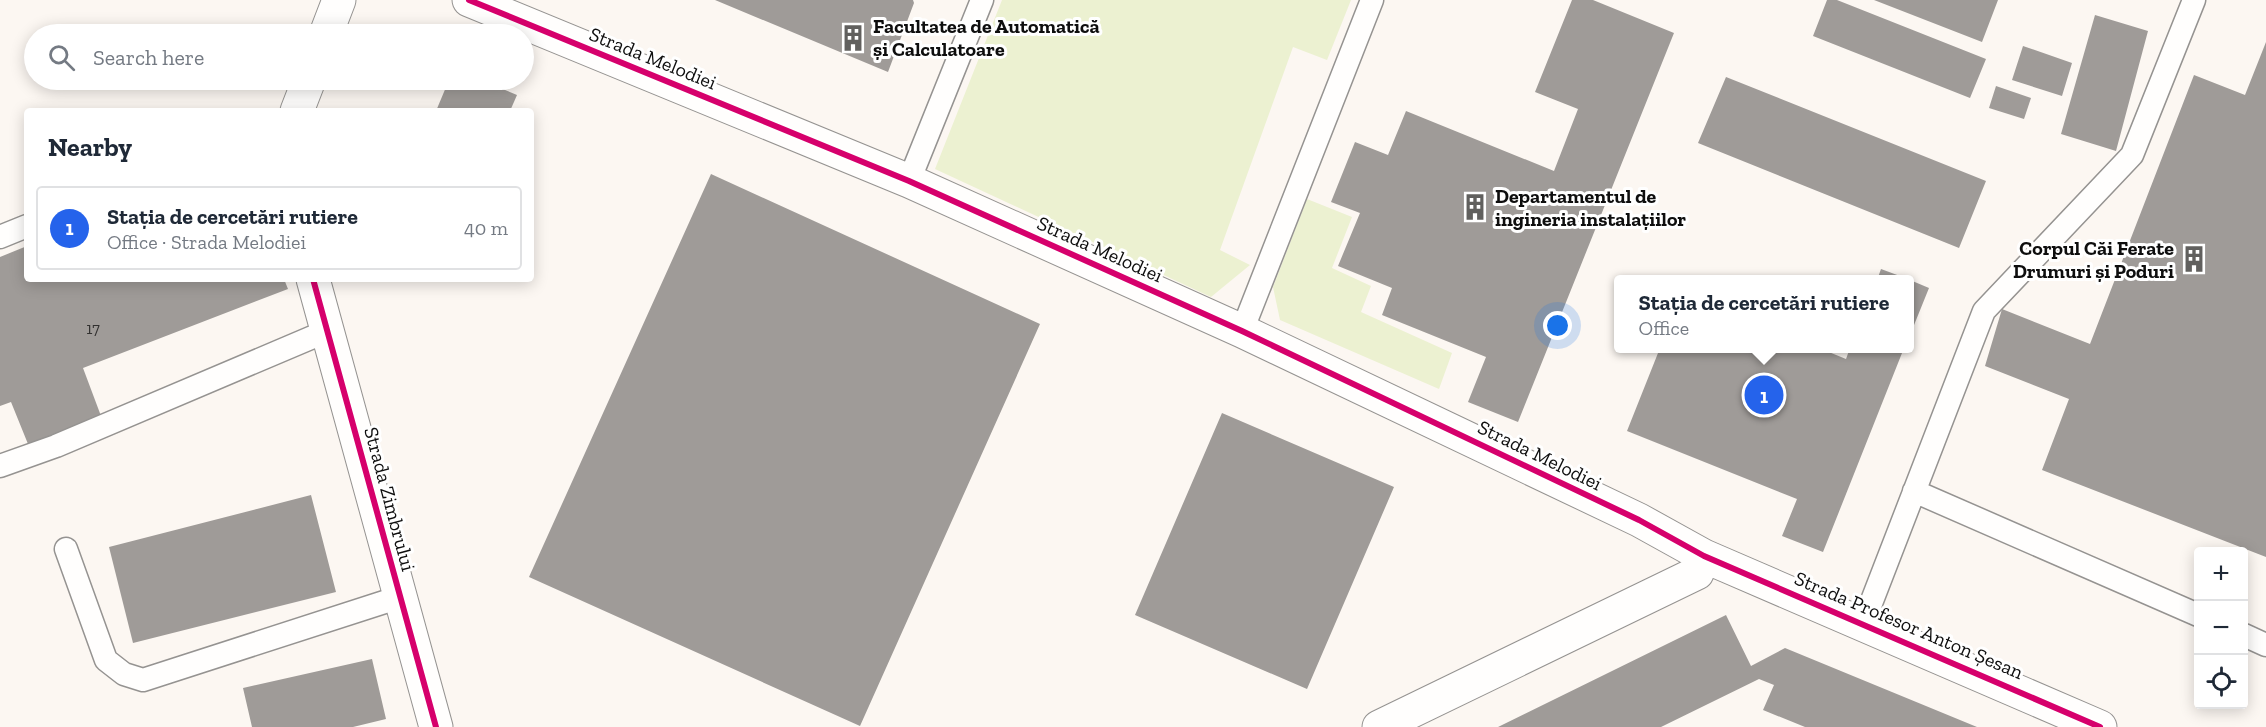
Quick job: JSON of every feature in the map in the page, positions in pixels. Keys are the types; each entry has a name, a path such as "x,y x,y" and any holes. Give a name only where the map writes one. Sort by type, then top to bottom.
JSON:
{"street":[{"path":"330,24 339,0"},
{"name":"Strada Melodiei","path":"469,0 527,24"},
{"name":"Strada Melodiei","path":"534,27 909,181 1242,331 1639,520 1704,556"},
{"path":"298,108 305,90"},
{"name":"Strada Zimbrului","path":"314,282 436,727"},
{"path":"1379,727 1697,573 1704,556"},
{"name":"Strada Profesor Anton Șesan","path":"1704,556 2100,727"}],"lane":[{"path":"909,181 982,0"},
{"path":"1242,331 1372,0"},
{"path":"1863,624 1984,311 2132,155 2194,0"},
{"path":"0,237 24,227"},
{"path":"0,466 56,446 327,331"},
{"path":"1914,491 2194,613"},
{"path":"66,549 106,660 124,674 143,680 400,597"},
{"path":"2248,637 2266,645"}],"green space":[{"path":"1002,0 1351,0 1327,60 1293,47 1220,250 1250,265 1211,297 935,169"},
{"path":"1307,199 1352,217 1332,268 1371,286 1361,312 1452,353 1439,389 1280,320 1273,287"}],"building":[{"name":"Facultatea de Automatică și Calculatoare","path":"715,0 913,0 914,3 888,72"},
{"name":"Departamentul de ingineria instalațiilor","path":"1572,0 1593,0 1674,33 1518,422 1468,402 1486,357 1382,315 1392,288 1338,266 1360,213 1331,202 1355,142 1388,155 1406,111 1554,171 1578,109 1535,92"},
{"path":"1827,0 1837,0 1986,59 1970,98 1813,36"},
{"path":"1874,0 1998,0 1982,42"},
{"path":"2095,15 2148,31 2116,151 2061,134"},
{"name":"Corpul Căi Ferate Drumuri și Poduri","path":"2266,42 2266,557 2248,550 2248,547 2240,547 2042,470 2069,399 1985,366 2002,309 2090,344 2194,75 2245,95"},
{"path":"2023,46 2072,63 2062,96 2012,80"},
{"path":"1726,77 1986,181 1959,248 1698,143"},
{"path":"1996,86 2031,98 2024,119 1989,108"},
{"path":"445,90 505,90 517,95 511,108 437,108"},
{"path":"711,174 1040,324 860,726 529,577"},
{"path":"24,247 24,282 285,282 288,289 83,368 101,416 28,444 11,402 0,406 0,257"},
{"path":"1881,269 1897,275 1879,275"},
{"path":"1914,282 1929,288 1914,325"},
{"path":"1658,353 1831,353 1846,359 1848,353 1902,353 1823,552 1782,536 1797,499 1627,431"},
{"path":"1222,413 1394,487 1307,689 1135,615"},
{"path":"311,495 336,592 133,643 109,547"},
{"path":"1726,615 1751,666 1785,648 1977,727 1805,727 1763,710 1774,685 1759,679 1661,727 1498,727"},
{"path":"372,659 386,719 353,727 252,727 243,688"}],"cycle path":[{"path":"469,0 527,24"},
{"path":"534,27 909,181 1242,331 1639,520 1704,556 2100,727"},
{"path":"314,282 436,727"}],"place":[{"name":"Facultatea de Automatică și Calculatoare","path":"853,38"},
{"name":"Departamentul de ingineria instalațiilor","path":"1475,207"},
{"name":"Corpul Căi Ferate Drumuri și Poduri","path":"2194,259"},
{"name":"Stația de cercetări rutiere","path":"1764,395"}]}
